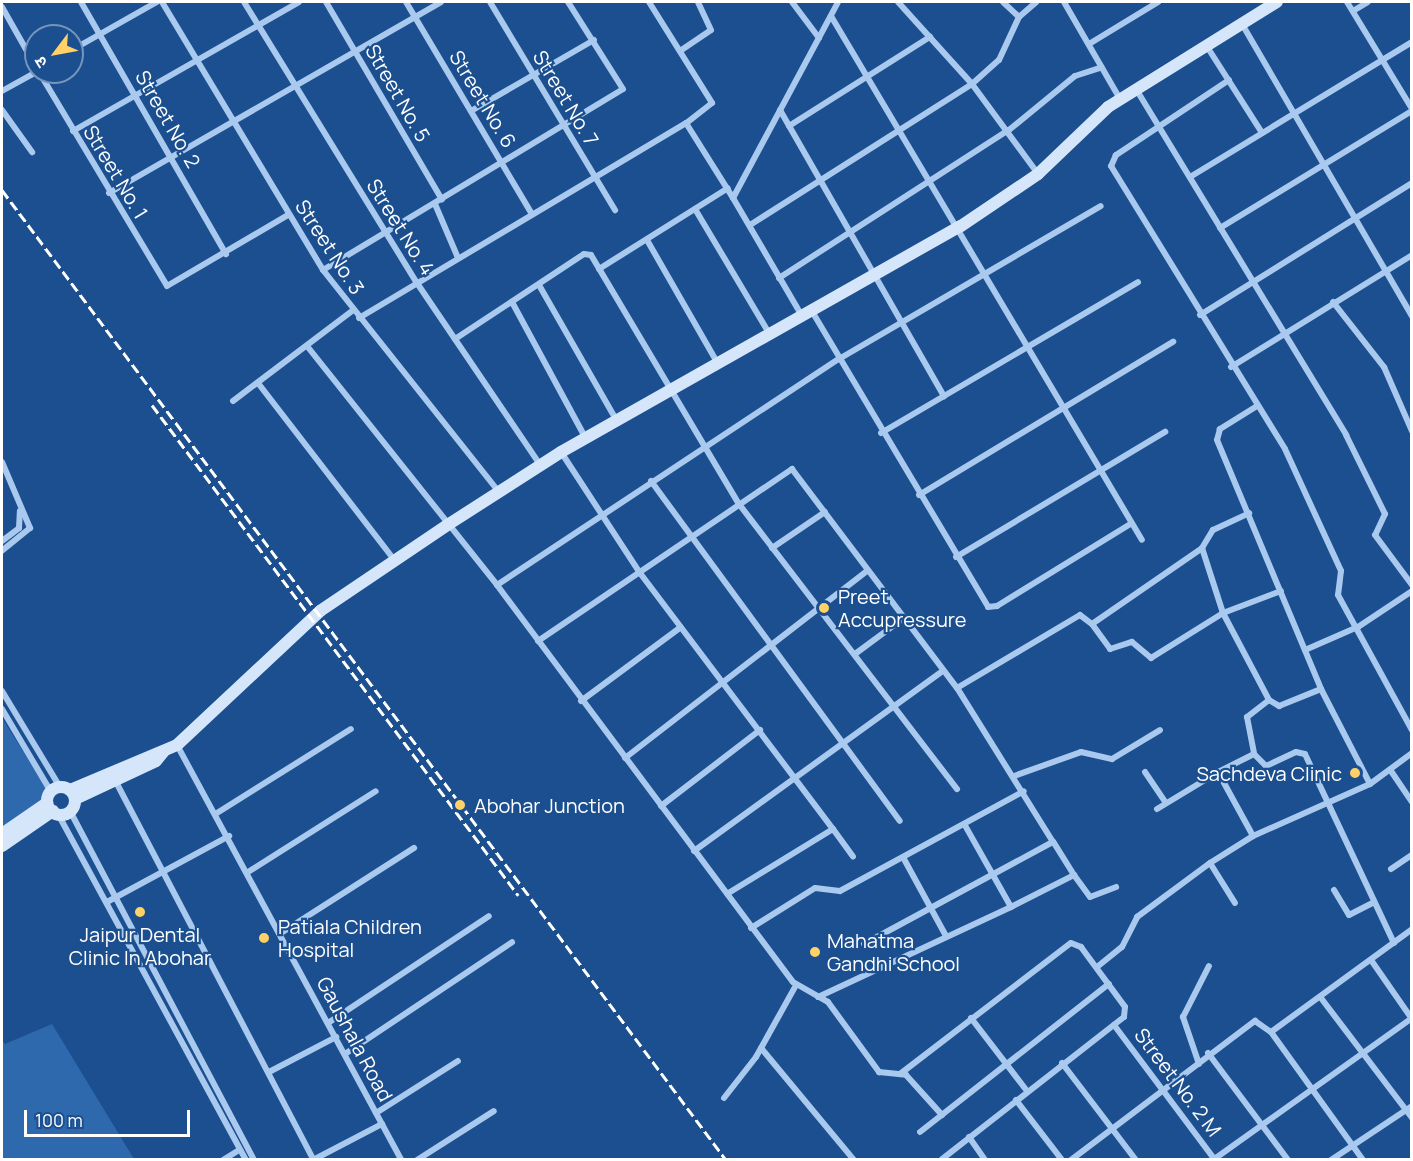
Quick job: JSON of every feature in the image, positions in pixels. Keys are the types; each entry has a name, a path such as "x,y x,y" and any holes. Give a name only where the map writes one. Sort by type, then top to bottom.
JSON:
{"main road":[{"path":"2,834 60,801 113,776 156,761 164,751 177,745 320,611 498,491 561,452 771,338 961,226 1038,174 1120,99 1277,2"},
{"path":"2,846 60,801"}],"street":[{"name":"Street No. 2","path":"81,2 226,254"},
{"path":"84,43 159,2"},
{"name":"Street No. 3","path":"159,2 323,270 352,311 498,491"},
{"name":"Street No. 4","path":"244,2 417,283 540,465"},
{"path":"73,131 299,2"},
{"name":"Street No. 5","path":"326,2 442,200"},
{"name":"Street No. 6","path":"406,2 532,214"},
{"path":"109,193 441,2"},
{"name":"Street No. 7","path":"490,2 531,75 615,210"},
{"path":"323,270 442,200 624,87 568,2"},
{"path":"359,318 686,123 712,103 649,2"},
{"path":"680,51 711,30 698,2"},
{"path":"792,2 819,38"},
{"path":"733,198 838,2"},
{"path":"898,2 972,84 1009,130 1038,174"},
{"path":"1003,2 1018,17"},
{"path":"750,225 900,132 972,84 1004,53 1018,17 1036,2"},
{"path":"1064,2 1120,99"},
{"path":"1089,44 1158,2"},
{"path":"1220,228 1412,110 1347,2"},
{"path":"1353,11 1368,2"},
{"path":"2,7 24,46"},
{"path":"831,16 900,132 961,226 1142,540"},
{"path":"1242,23 1389,269 1412,316"},
{"path":"789,126 930,37"},
{"path":"471,111 594,39"},
{"path":"1190,177 1295,114 1381,58 1412,42"},
{"path":"1206,45 1262,133"},
{"path":"779,278 932,183 1009,130 1075,76 1102,67"},
{"path":"2,91 24,79"},
{"path":"1229,80 1116,155 1111,166 1200,315 1292,462 1341,571 1338,595 1358,627 1412,730"},
{"name":"Street No. 1","path":"44,84 167,286 226,254"},
{"path":"1136,89 1285,332 1382,506 1384,519 1376,530 1377,539 1412,585"},
{"path":"2,110 32,152"},
{"path":"780,110 873,277 944,396"},
{"path":"686,123 728,188 779,278 839,359 956,557 993,609 1132,523"},
{"path":"1200,315 1412,183"},
{"path":"599,268 728,188"},
{"path":"435,204 458,258"},
{"path":"497,585 600,514 839,359 1101,206"},
{"path":"695,209 771,338"},
{"path":"226,254 288,215"},
{"path":"647,240 719,367"},
{"path":"455,339 584,254 599,268 669,395 739,504 957,789"},
{"path":"1232,367 1333,302 1412,255"},
{"path":"881,433 1138,282"},
{"path":"539,285 617,422"},
{"path":"512,302 586,439"},
{"path":"1333,302 1384,367 1412,431"},
{"path":"233,401 352,311"},
{"path":"920,495 1066,409 1173,342"},
{"path":"307,346 497,585 581,701 796,985 832,1007 875,1069 900,1074 942,1115"},
{"path":"258,383 395,561"},
{"path":"1257,406 1216,437 1322,689 1370,784"},
{"path":"956,557 1165,432"},
{"path":"561,452 640,573 760,730 853,858"},
{"path":"2,462 28,532 2,551"},
{"path":"538,641 792,469 940,673 957,688 1090,897 1116,887"},
{"path":"651,481 691,539 770,642 900,821"},
{"path":"2,541 19,528 20,507"},
{"path":"772,548 825,512"},
{"path":"1092,624 1202,548 1213,530 1249,513"},
{"path":"1202,548 1223,613 1269,700 1279,706 1322,689"},
{"path":"625,758 770,642 867,571"},
{"path":"957,688 1080,615 1092,624 1110,649 1132,642 1151,658 1223,613 1281,591"},
{"path":"1305,650 1358,627 1412,591"},
{"path":"855,654 901,620"},
{"path":"581,701 681,627"},
{"path":"694,851 940,673"},
{"path":"2,691 60,801 107,902 246,1160"},
{"path":"1269,700 1246,717 1254,754 1266,766 1301,752 1394,943"},
{"path":"2,709 118,896 254,1160"},
{"path":"217,813 351,729"},
{"path":"661,806 760,730"},
{"path":"1014,776 1082,752 1112,759 1160,730"},
{"name":"Gaushala Road","path":"177,745 217,813 401,1160"},
{"path":"1097,967 1122,947 1137,917 1210,863 1253,836 1370,784 1412,753"},
{"path":"1157,809 1218,772 1254,754"},
{"path":"1390,771 1412,802"},
{"path":"1145,772 1166,803"},
{"path":"1218,772 1253,836"},
{"path":"113,776 313,1159 382,1124"},
{"path":"248,872 376,791"},
{"path":"751,928 815,888 840,891 966,827 1024,791"},
{"path":"966,827 1011,907"},
{"path":"727,894 833,829"},
{"path":"107,902 229,836"},
{"path":"864,944 994,876 1053,842"},
{"path":"281,933 414,848"},
{"path":"1390,869 1412,855"},
{"path":"904,859 946,936"},
{"path":"1210,863 1235,903"},
{"path":"818,997 1074,875"},
{"path":"1334,890 1349,915 1374,902"},
{"path":"328,1023 489,916"},
{"path":"1271,1032 1321,998 1412,929"},
{"path":"345,1054 512,942"},
{"path":"900,1074 1071,943 1097,967 1126,1011 1114,1025 1062,1063 942,1159"},
{"path":"1214,1159 1313,1091 1411,1018 1371,960"},
{"path":"1198,1064 1183,1017 1209,966"},
{"path":"920,1132 1109,984"},
{"path":"724,1098 761,1048 796,985"},
{"path":"1321,998 1362,1055 1408,1108 1412,1118"},
{"path":"971,1018 1027,1091"},
{"path":"1071,1160 1114,1130 1198,1064 1208,1053 1255,1021 1271,1032 1363,1160"},
{"name":"Street No. 2 M","path":"1114,1025 1214,1159"},
{"path":"269,1072 336,1037"},
{"path":"761,1048 855,1160"},
{"path":"1208,1053 1287,1160"},
{"path":"376,1113 458,1060"},
{"path":"1062,1063 1136,1160"},
{"path":"1016,1100 1062,1160"},
{"path":"1331,1160 1408,1108"},
{"path":"417,1160 494,1110"},
{"path":"969,1137 985,1160"},
{"path":"223,1160 239,1150"}],"shaded area":[{"path":"2,718 52,797 2,830"},
{"path":"52,1024 134,1159 2,1159 2,1040 5,1044"}],"railway":[{"path":"2,190 726,1160"},
{"path":"152,405 518,895"}],"place":[{"name":"Preet Accupressure","path":"824,608"},
{"name":"Sachdeva Clinic","path":"1355,773"},
{"name":"Abohar Junction","path":"460,805"},
{"name":"Jaipur Dental Clinic In Abohar","path":"140,912"},
{"name":"Patiala Children Hospital","path":"264,938"},
{"name":"Mahatma Gandhi School","path":"815,952"}]}
